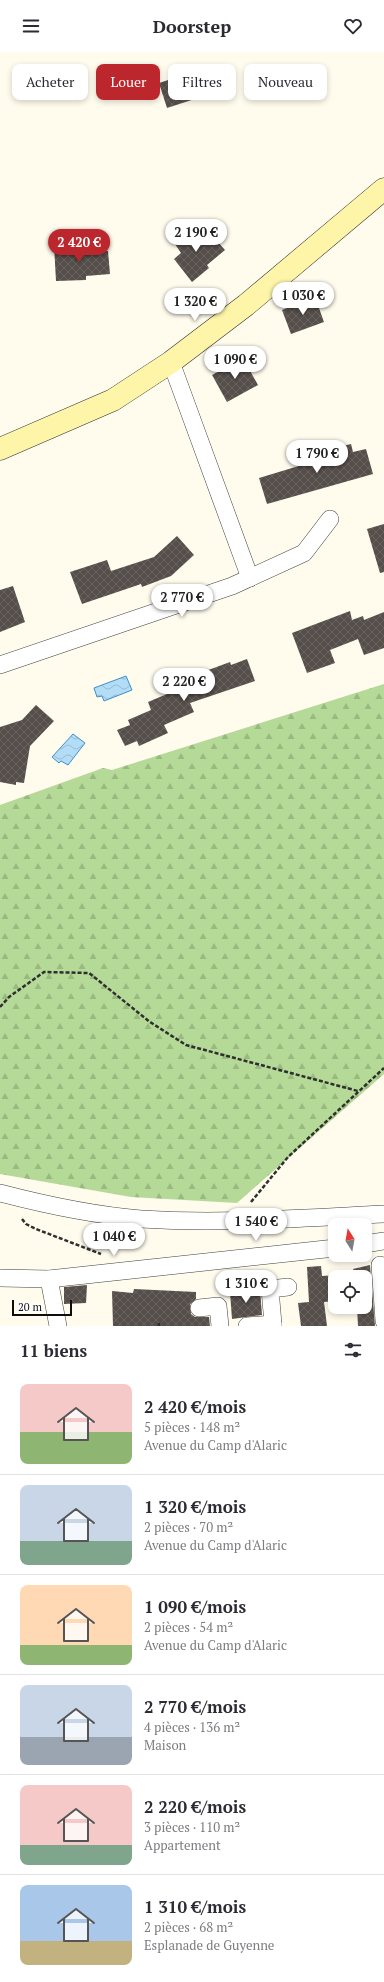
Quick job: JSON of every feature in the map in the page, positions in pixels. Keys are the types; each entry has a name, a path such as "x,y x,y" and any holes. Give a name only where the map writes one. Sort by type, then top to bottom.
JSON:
{"main road":[{"path":"0,449 113,400 171,362 246,305 384,189"}],"street":[{"path":"171,362 250,578"},
{"path":"0,665 232,586 304,553 330,519"},
{"path":"3,1194 51,1206 140,1218 235,1220 384,1214"},
{"path":"372,1243 384,1241"},
{"path":"0,1278 50,1279 328,1249"},
{"path":"381,1260 384,1321"},
{"path":"50,1279 58,1326"},
{"path":"247,1326 273,1325 270,1290 288,1287"},
{"path":"199,1308 218,1306 220,1326"}],"path":[{"path":"0,1007 9,997 44,972 88,973 150,1022 186,1045 358,1092"},
{"path":"235,1220 288,1157 384,1068"},
{"path":"3,1194 26,1224 134,1269"}],"green space":[{"path":"384,684 384,1074 237,1203 131,1197 0,1174 0,805 103,768 112,770"}],"water":[{"path":"126,676 132,690 104,701 102,696 97,697 94,688"},
{"path":"73,734 85,743 68,765 61,761 59,763 52,757"}],"building":[{"path":"168,80 168,100 192,100 167,108 160,83"},
{"path":"208,231 225,250 207,265 209,268 192,282 174,259 181,253 167,232 187,239 195,233 199,238"},
{"path":"78,243 79,252 108,251 110,274 86,276 86,280 56,281 54,245"},
{"path":"315,297 324,322 291,334 282,310"},
{"path":"243,358 258,385 227,402 212,375"},
{"path":"351,444 353,452 366,449 373,474 267,504 259,478 302,465 301,461 331,451 331,449"},
{"path":"384,524 384,572 380,573 367,529"},
{"path":"177,536 194,555 171,576 142,587 141,584 82,604 70,572 107,560 111,571 154,557"},
{"path":"13,586 25,622 0,632 0,590"},
{"path":"350,611 352,620 363,616 364,620 384,612 384,648 364,655 358,639 330,650 335,663 307,673 292,633"},
{"path":"247,659 255,681 190,703 194,712 164,725 168,733 139,746 137,741 125,746 117,730 130,725 128,720 151,710 148,702 205,678 203,672 230,662 231,665"},
{"path":"36,705 54,721 30,746 24,783 16,782 16,785 0,782 0,727 22,720"},
{"path":"370,1265 370,1270 353,1269"},
{"path":"321,1266 322,1276 328,1276 328,1302 324,1302 327,1326 301,1326 298,1303 309,1302 307,1267"},
{"path":"87,1285 86,1303 64,1304 64,1287"},
{"path":"134,1289 196,1292 196,1299 190,1304 191,1314 195,1317 209,1317 210,1326 113,1326 112,1291 133,1293"},
{"path":"372,1289 375,1326 358,1326 357,1314 372,1314"},
{"path":"260,1290 262,1315 232,1319 230,1292"}]}
